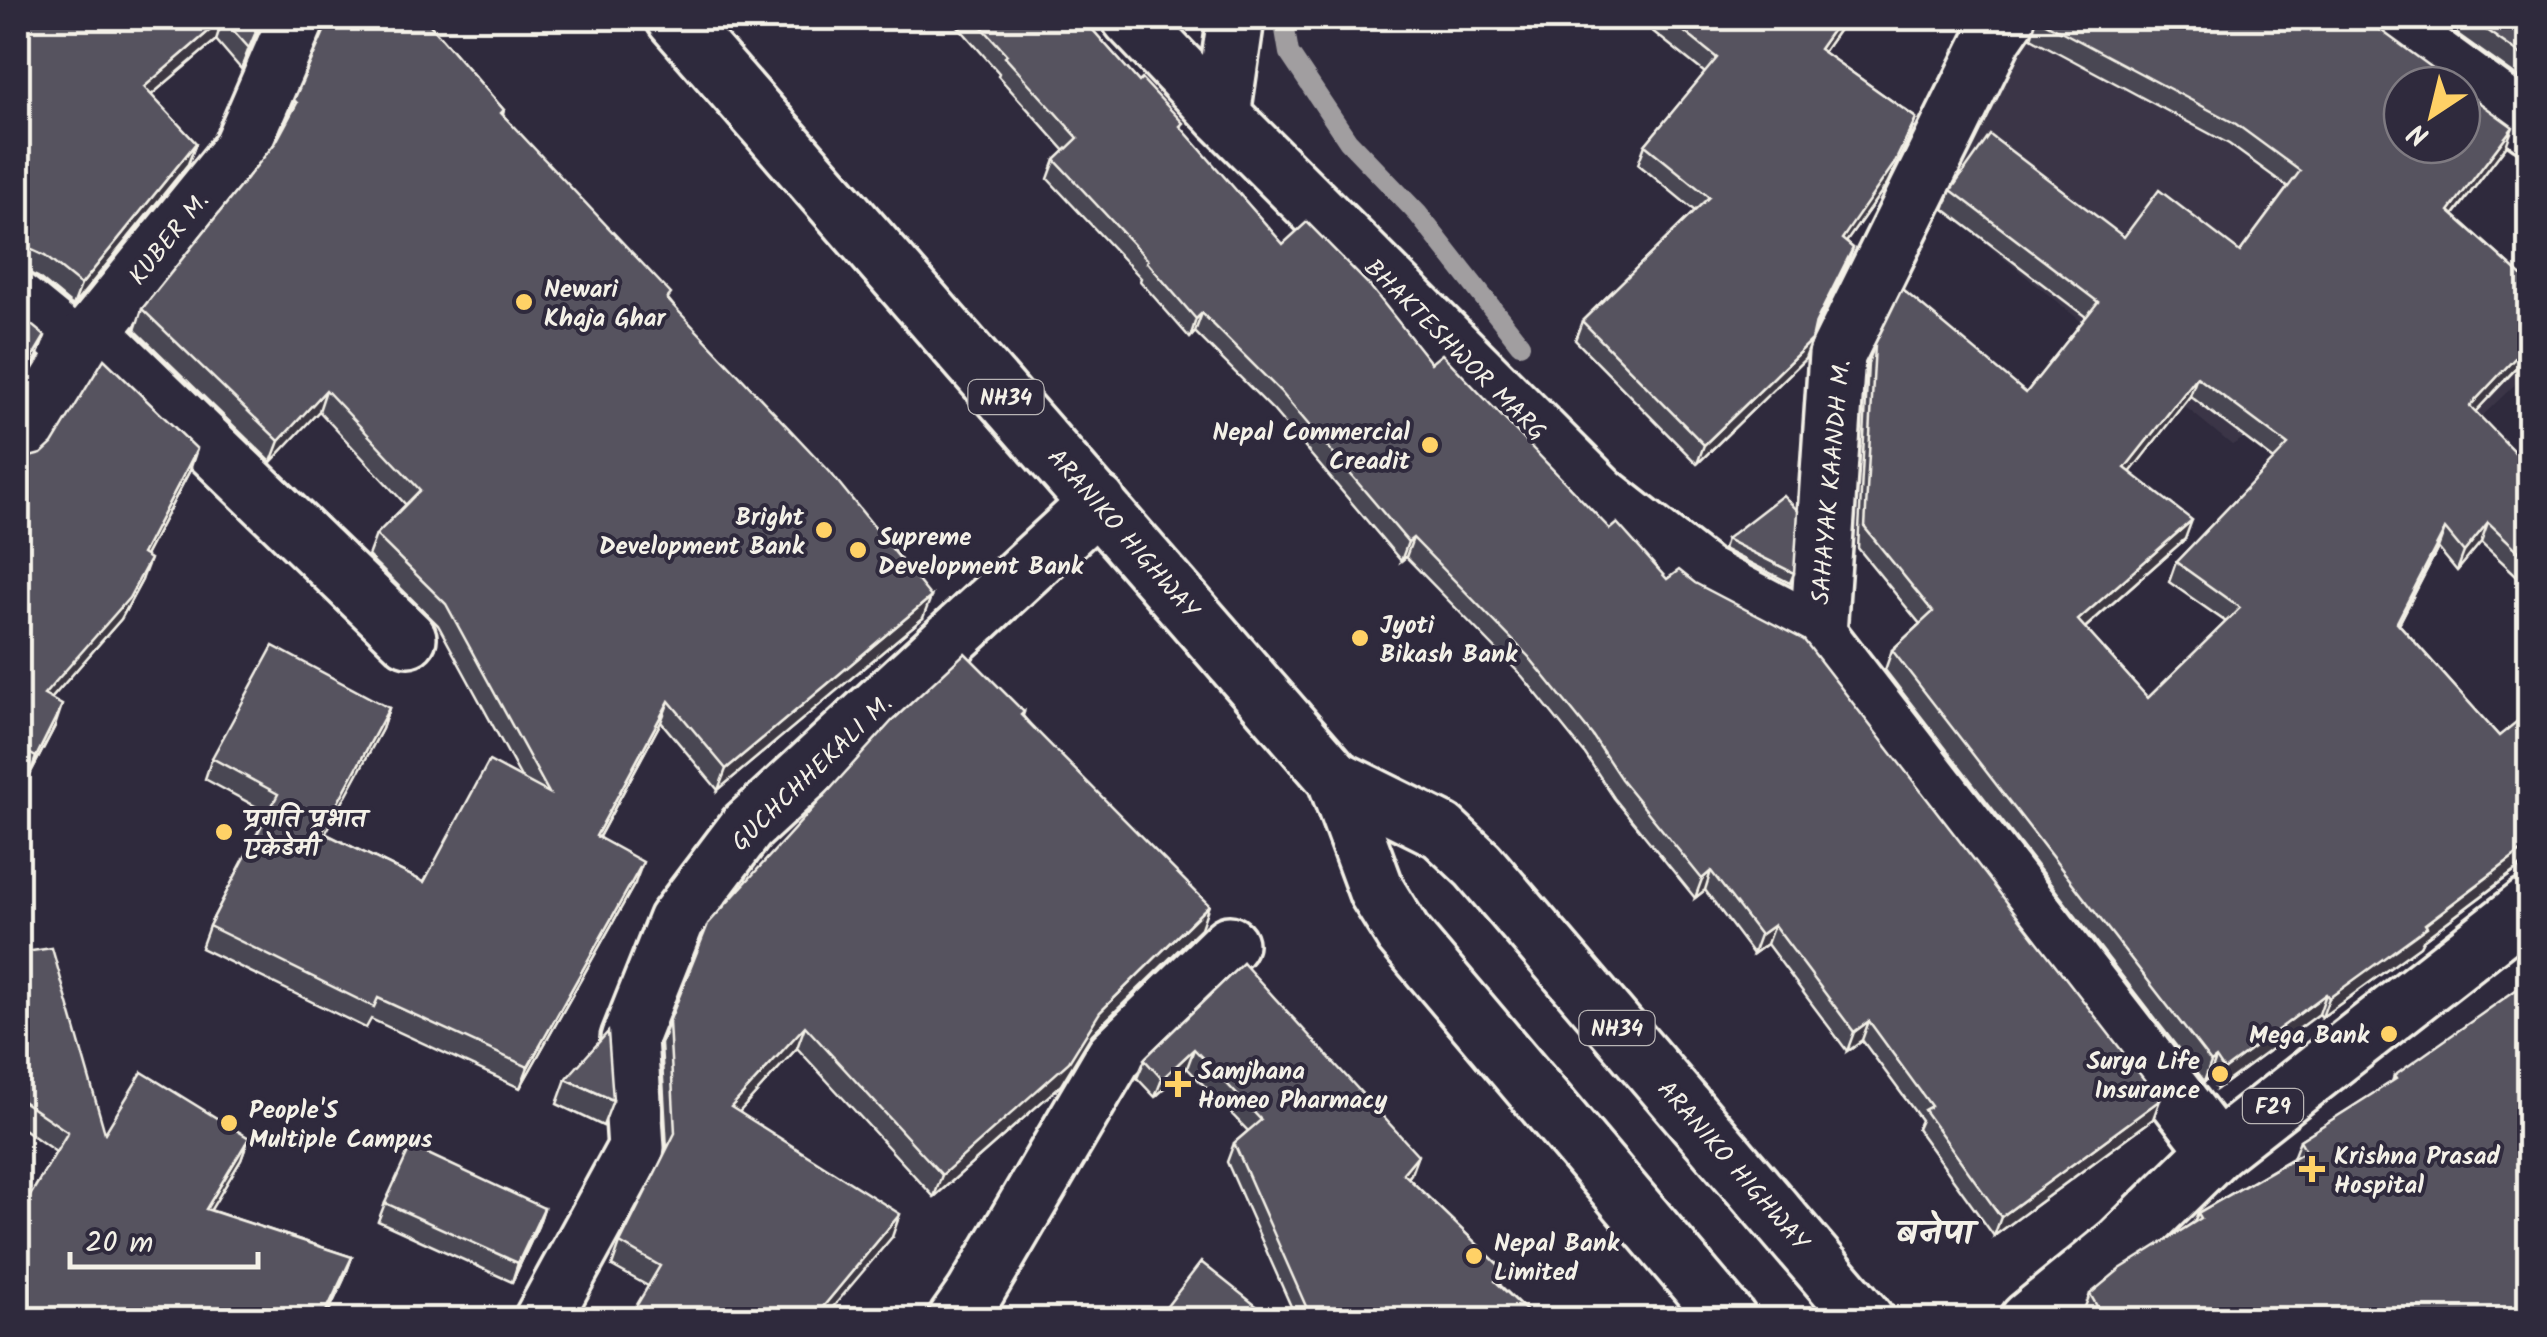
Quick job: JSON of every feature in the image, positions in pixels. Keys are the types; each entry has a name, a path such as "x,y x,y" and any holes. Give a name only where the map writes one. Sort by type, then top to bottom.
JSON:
{"main road":[{"name":"KUBER M.","path":"18,448 85,341 240,150 297,18"},
{"name":"ARANIKO HIGHWAY","path":"674,18 1335,778 1378,892 1403,934 1729,1320"},
{"name":"BHAKTESHWOR MARG","path":"1130,18 1602,495 1703,574 1818,634"},
{"path":"1222,115 1236,18"},
{"name":"SAHAYAK KAANDH M.","path":"2008,18 1994,37 1837,355 1818,634 2217,1150"},
{"path":"2383,18 2530,126"},
{"path":"18,301 85,341 408,638"},
{"name":"GUCHCHHEKALI M.","path":"542,1320 636,1148 629,1040 676,921 747,827 1098,502"},
{"name":"ARANIKO HIGHWAY","path":"1335,778 1442,832 1478,865 1866,1320"},
{"name":"F29","path":"2028,1320 2121,1244 2217,1150 2530,905"},
{"path":"956,1320 1114,1056 1229,944"}],"shaded area":[{"path":"2013,18 2134,18 2529,292 2529,371 2405,490 2282,416 2232,445 1935,202"}],"building":[{"path":"18,18 262,18 249,48 223,19 144,87 196,143 81,285 45,256 30,249 18,250"},
{"path":"330,18 424,18 504,110 501,113 671,294 667,299 830,472 931,597 726,769 669,701 596,836 643,862 528,1067 378,998 374,1007 209,926 278,794 212,758 273,646 389,708 322,832 424,882 489,761 549,793 446,604 376,535 420,490 326,390 279,441 142,309 276,142 297,103 294,100"},
{"path":"974,18 1082,18 1139,82 1142,79 1183,123 1180,126 1283,244 1307,222 1370,286 1431,363 1442,354 1610,529 1617,523 1667,579 1679,570 1695,583 1804,640 2160,1100 2001,1217 1924,1110 1931,1106 1869,1021 1854,1032 1774,925 1760,935 1711,871 1702,879 1529,657 1413,538 1408,542 1280,391 1202,313 1196,319 1148,260 1055,160 1078,138"},
{"path":"1667,18 1841,18 1819,49 1916,118 1894,164 1842,239 1853,248 1816,322 1812,340 1704,445 1582,321 1709,197 1645,145 1717,58"},
{"path":"2366,18 2429,65 2382,65 2382,165 2482,165 2482,105 2513,127 2449,211 2530,283 2530,342 2470,406 2530,468 2530,562 2488,522 2464,552 2445,529 2397,622 2499,736 2520,719 2523,723 2530,717 2530,845 2425,924 2427,927 2329,998 2326,994 2224,1070 2216,1058 2211,1062 1892,650 1933,612 1865,528 1875,344 1902,289 2026,393 2098,302 1951,190 1990,135 2124,237 2159,190 2240,252 2300,171 2236,124 2038,19","holes":["2197,377 2288,445 2176,562 2240,608 2148,698 2078,620 2192,520 2125,468"]},
{"path":"2469,18 2530,18 2530,61"},
{"path":"18,314 45,336 18,381"},
{"path":"104,359 197,449 142,554 150,559 129,598 44,695 62,705 36,757 18,747 18,456 41,454 52,444"},
{"path":"1783,495 1798,511 1794,573 1726,539"},
{"path":"965,653 1209,905 1100,1012 1069,1062 942,1175 805,1026 731,1107 900,1214 812,1320 628,1320 660,1266 620,1243 675,1133 669,1022 708,924 892,721"},
{"path":"52,948 105,1133 142,1072 249,1138 206,1209 352,1257 323,1318 327,1320 18,1320 18,1259 23,1252 18,1249 18,1216 68,1132 18,1098 18,953"},
{"path":"1243,963 1418,1155 1403,1173 1505,1271 1495,1281 1536,1320 1312,1320 1234,1143 1261,1120 1194,1049 1162,1079 1144,1059"},
{"path":"2530,980 2530,1320 2105,1320 2090,1294 2120,1269 2201,1218 2198,1213 2306,1151 2300,1140 2396,1079 2394,1076"},
{"path":"608,1032 613,1100 566,1079"},
{"path":"411,1146 544,1208 518,1263 385,1203"},
{"path":"1201,1262 1274,1320 1160,1320"}],"waterway":[{"path":"1283,18 1289,53 1348,141 1418,214 1520,344"}],"place":[{"name":"Newari Khaja Ghar","path":"524,302"},
{"name":"Nepal Commercial Creadit","path":"1430,445"},
{"name":"Bright Development Bank","path":"824,530"},
{"name":"Supreme Development Bank","path":"858,550"},
{"name":"Jyoti Bikash Bank","path":"1360,638"},
{"name":"प्रगति प्रभात एकेडेमी","path":"224,832"},
{"name":"Mega Bank","path":"2389,1034"},
{"name":"Surya Life Insurance","path":"2220,1074"},
{"name":"Samjhana Homeo Pharmacy","path":"1178,1084"},
{"name":"People'S Multiple Campus","path":"229,1123"},
{"name":"Krishna Prasad Hospital","path":"2312,1169"},
{"name":"Nepal Bank Limited","path":"1474,1256"}],"district":[{"name":"बनेपा","path":"1934,1232"}]}
